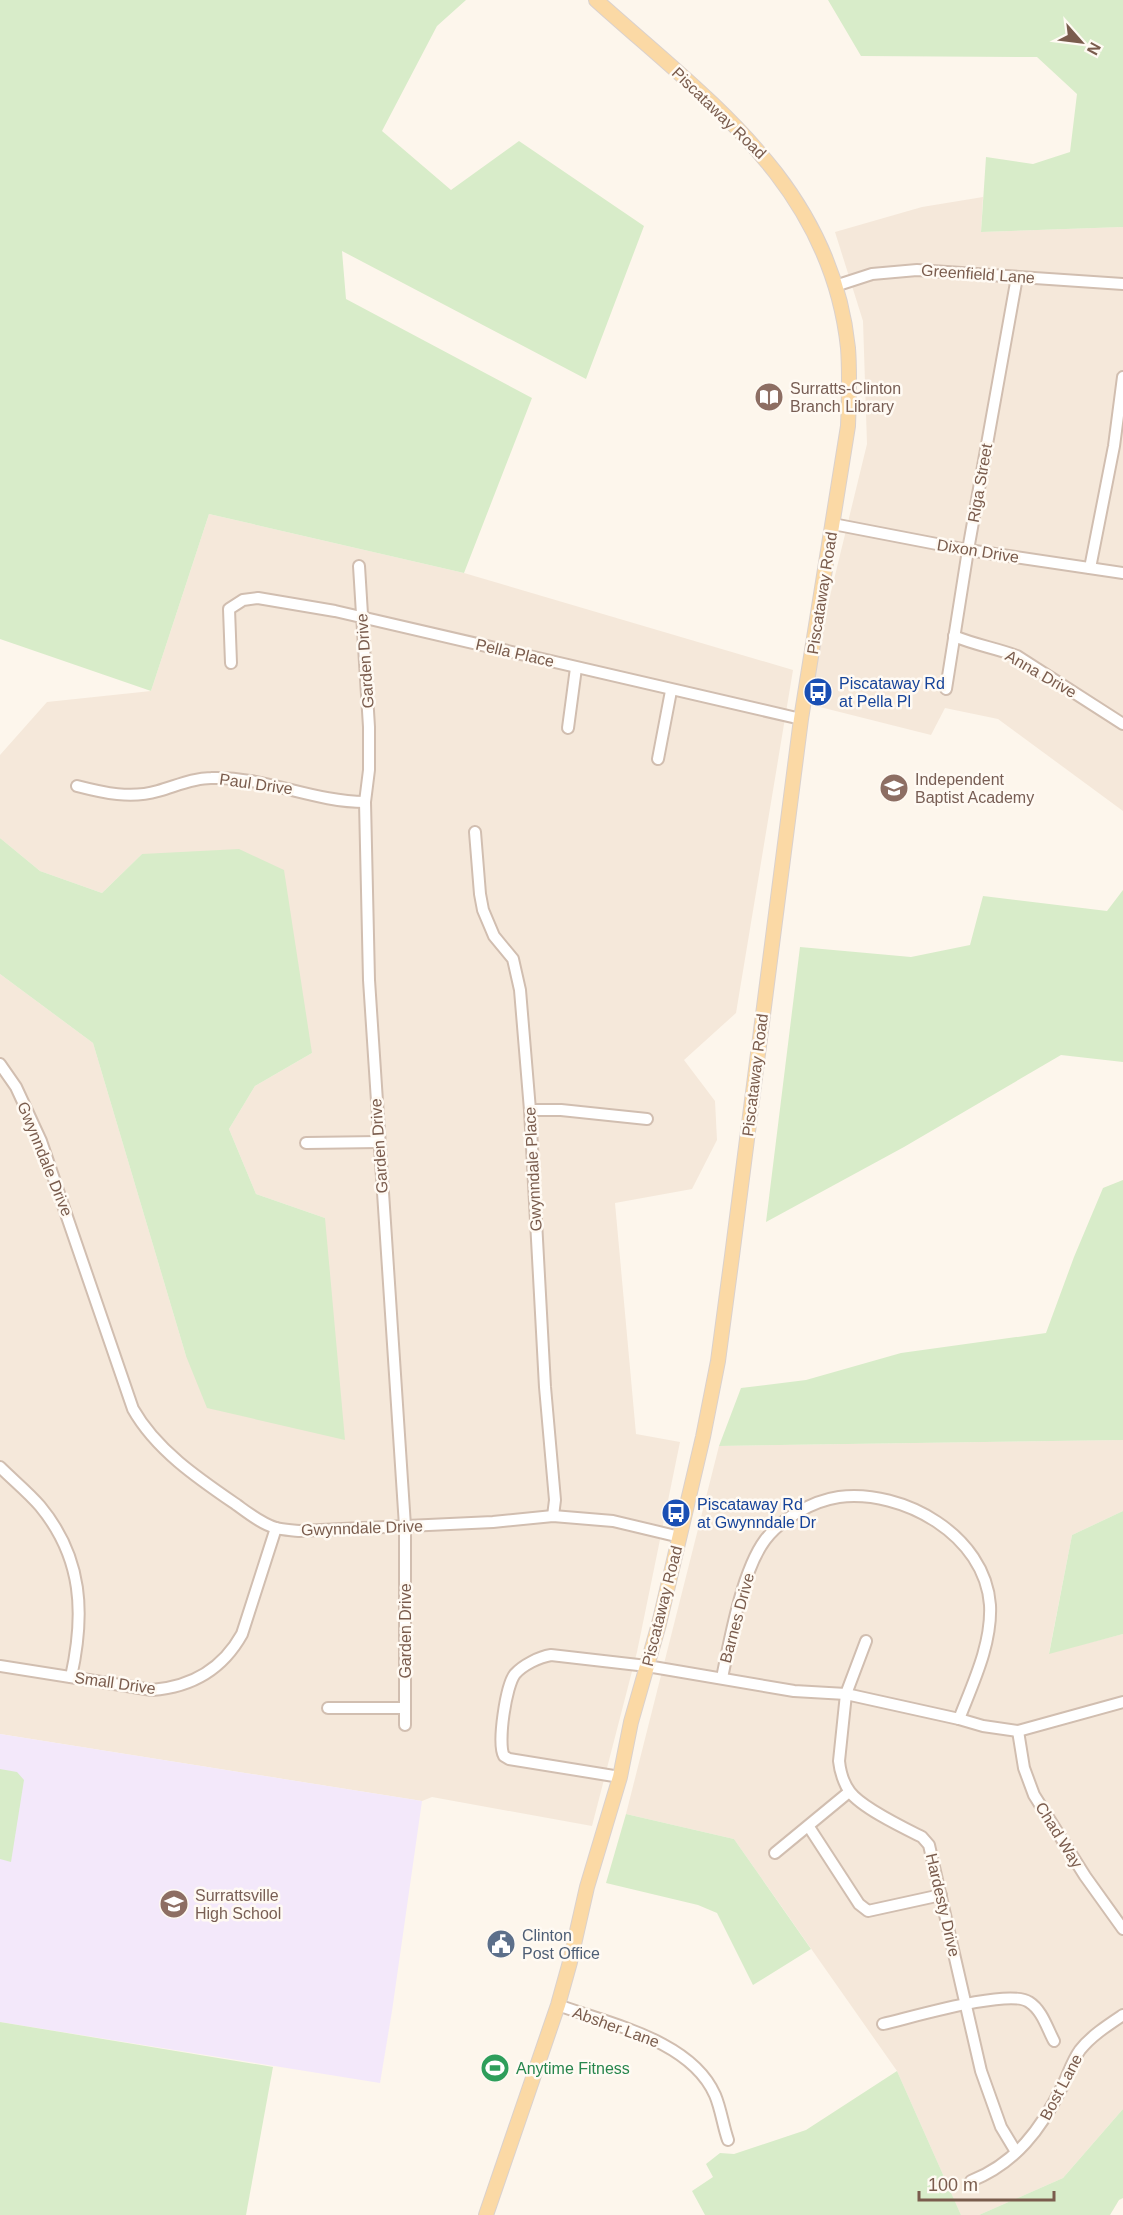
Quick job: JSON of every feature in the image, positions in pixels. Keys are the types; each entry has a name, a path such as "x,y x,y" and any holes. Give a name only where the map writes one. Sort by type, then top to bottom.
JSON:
{"main road":[{"name":"Piscataway Road","path":"486,2215 558,2005 570,1962 587,1887 620,1777 631,1722 680,1537 703,1437 718,1361 801,720 848,426 850,381 845,332 835,286 801,207 772,166 748,138 703,94 596,0"}],"street":[{"name":"Greenfield Lane","path":"835,286 859,277 900,270 937,270 1123,284"},
{"name":"Riga Street","path":"946,689 968,550 1017,277"},
{"path":"1089,568 1119,446 1123,377"},
{"name":"Dixon Drive","path":"833,524 968,550 1123,573"},
{"name":"Garden Drive","path":"359,566 370,747 365,802 369,980 405,1526 405,1725"},
{"name":"Pella Place","path":"231,663 230,609 243,600 258,598 363,618 801,720"},
{"name":"Anna Drive","path":"954,636 974,645 1005,651 1017,656 1123,724"},
{"path":"568,728 576,668"},
{"path":"658,759 671,691"},
{"name":"Paul Drive","path":"77,786 102,793 129,795 158,791 195,779 228,778 262,782 330,799 365,802"},
{"name":"Gwynndale Place","path":"475,832 483,910 494,936 513,959 517,970 525,1028 545,1376 555,1500 553,1516"},
{"name":"Gwynndale Drive","path":"0,1064 16,1087 41,1141 90,1280 126,1394 141,1423 182,1465 253,1516 276,1528 313,1532 527,1520 553,1516 613,1521 680,1537"},
{"path":"530,1110 561,1110 647,1119"},
{"path":"306,1143 379,1142"},
{"path":"0,1467 39,1506 70,1556 78,1590 80,1631 71,1677"},
{"name":"Barnes Drive","path":"722,1678 750,1566 765,1540 778,1526 812,1506 839,1497 873,1498 917,1510 945,1527 969,1553 983,1576 990,1605 989,1625 984,1651 959,1719"},
{"name":"Small Drive","path":"0,1666 152,1690 181,1686 194,1681 229,1655 242,1634 276,1528"},
{"path":"775,1853 849,1792 840,1770 839,1761 846,1694 866,1641"},
{"path":"620,1777 504,1756 500,1741 510,1682 518,1671 542,1656 551,1655 647,1666 794,1691 846,1694 983,1726 1018,1731 1123,1702"},
{"path":"328,1708 405,1708"},
{"name":"Chad Way","path":"1018,1731 1024,1768 1034,1795 1085,1876 1123,1929"},
{"name":"Hardesty Drive","path":"849,1792 875,1812 922,1837 929,1845 970,2029 988,2093 1001,2127 1016,2152"},
{"path":"808,1827 859,1904 868,1911 873,1912 941,1894"},
{"path":"883,2024 966,2005 1014,1997 1028,2001 1037,2009 1054,2041"},
{"name":"Absher Lane","path":"558,2005 646,2037 680,2054 703,2076 715,2095 728,2140"},
{"name":"Bost Lane","path":"971,2181 984,2176 1016,2152 1045,2119 1081,2050 1123,2015"}],"shaded area":[{"path":"983,197 981,232 1123,227 1123,811 998,719 945,708 931,735 804,703 867,444 863,321 835,232 922,207"},
{"path":"209,514 464,573 793,670 736,1013 684,1060 715,1101 717,1140 692,1189 615,1203 636,1434 680,1442 637,1652 592,1826 432,1797 422,1801 0,1734 0,974 93,1043 186,1356 325,1218 256,1194 229,1129 255,1086 312,1053 142,854 102,893 40,871 0,838 0,755 47,702 151,691"},
{"path":"1123,1440 1123,1511 1072,1535 1049,1653 1123,1634 1123,2109 1063,2178 979,2215 961,2215 897,2071 734,1839 626,1814 719,1446"},
{"path":"0,1734 422,1801 380,2083 0,2022"}],"green space":[{"path":"0,0 466,0 437,26 382,131 451,190 519,141 644,226 586,379 342,251 346,299 532,398 464,573 209,514 151,691 0,639"},
{"path":"828,0 1123,0 1123,227 981,232 986,157 1033,164 1070,152 1077,94 1037,57 861,56"},
{"path":"0,838 40,871 102,893 142,854 239,849 284,870 312,1053 255,1086 229,1129 256,1194 325,1218 345,1440 207,1408 186,1356 93,1043 0,974"},
{"path":"1123,890 1123,1062 1061,1055 904,1147 766,1222 800,947 911,957 970,945 983,896 1107,911"},
{"path":"1123,1180 1123,1440 719,1446 741,1388 806,1380 901,1353 1046,1333 1103,1188"},
{"path":"1123,1511 1123,1634 1049,1654 1072,1535"},
{"path":"0,1769 17,1772 24,1780 11,1862 0,1859"},
{"path":"626,1814 734,1839 811,1949 753,1985 717,1913 698,1905 606,1883"},
{"path":"0,2022 273,2067 246,2215 0,2215"},
{"path":"897,2071 961,2215 705,2215 692,2191 713,2177 706,2164 720,2153 734,2154 806,2130"},
{"path":"1123,2109 1123,2198 1119,2200 1110,2215 979,2215 1063,2178"}],"place":[{"name":"Surratts-Clinton Branch Library","path":"769,397"},
{"name":"Piscataway Rd at Pella Pl","path":"818,692"},
{"name":"Independent Baptist Academy","path":"894,788"},
{"name":"Piscataway Rd at Gwynndale Dr","path":"676,1513"},
{"name":"Surrattsville High School","path":"174,1904"},
{"name":"Clinton Post Office","path":"501,1944"},
{"name":"Anytime Fitness","path":"495,2068"}]}
